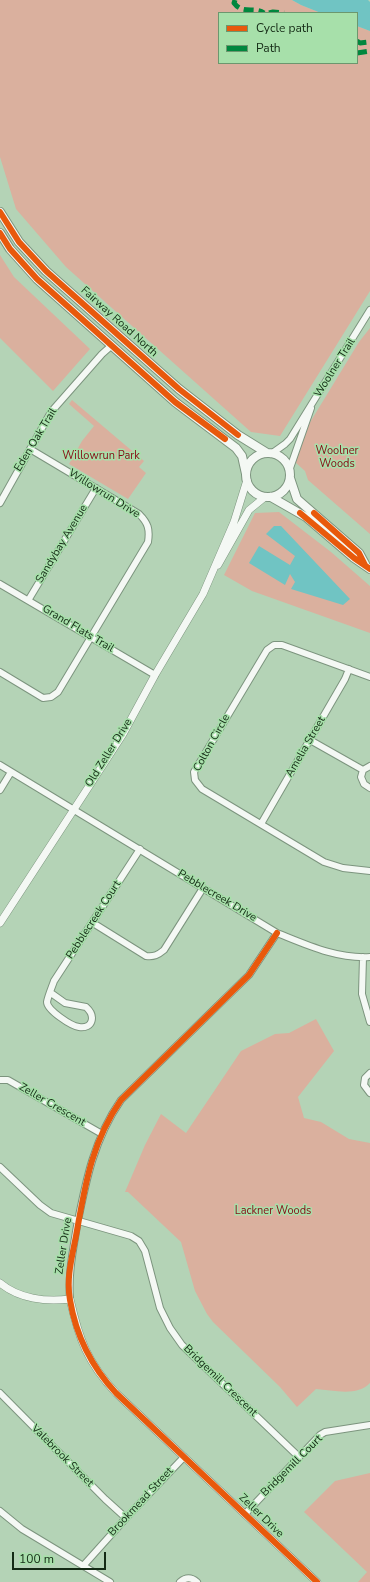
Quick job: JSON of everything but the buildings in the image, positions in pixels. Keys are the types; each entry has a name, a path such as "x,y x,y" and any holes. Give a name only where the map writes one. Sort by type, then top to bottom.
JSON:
{"main road":[{"name":"Fairway Road North","path":"0,212 19,242 46,271 179,389 238,435 269,453"},
{"name":"Fairway Road North","path":"0,233 10,249 37,279 175,402 236,448 242,456 247,477"},
{"path":"269,453 283,459 290,475 297,499 359,553 368,567 354,558 300,513 268,497 257,494 252,489 247,477 248,467 252,460 259,455 269,453"},
{"path":"268,497 282,492 286,488 290,475"}],"street":[{"name":"Woolner Trail","path":"269,453 285,444 290,439 370,310"},
{"name":"Eden Oak Trail","path":"0,502 51,412 111,346"},
{"name":"Woolner Trail","path":"290,475 312,405"},
{"name":"Willowrun Drive","path":"30,448 139,514 149,526 150,534 148,542 91,637"},
{"name":"Old Zeller Drive","path":"0,923 123,734 155,675 203,594 221,549 234,522 247,477"},
{"name":"Sandybay Avenue","path":"29,599 96,488"},
{"name":"Old Zeller Drive","path":"210,577 227,552 249,510 268,497"},
{"name":"Grand Flats Trail","path":"0,584 29,599 155,675"},
{"path":"0,672 43,698 51,697 58,692 91,637"},
{"name":"Colton Circle","path":"370,677 349,668 282,645 274,645 267,650 194,772 195,780 202,789 324,862 343,868 370,871"},
{"name":"Amelia Street","path":"261,824 346,679 349,668"},
{"path":"310,740 364,770"},
{"name":"Pebblecreek Drive","path":"0,765 277,932 328,952 370,957"},
{"path":"370,766 362,773 362,781 370,788"},
{"path":"0,790 12,772"},
{"name":"Pebblecreek Court","path":"51,993 65,1003 86,1007 93,1018 90,1023 85,1026 76,1026 49,1008 47,1003 54,981 140,850"},
{"path":"93,923 146,956 153,956 164,950 202,888"},
{"name":"Zeller Drive","path":"277,932 249,975 121,1100 114,1110 95,1150 86,1177 70,1269 70,1299 76,1326 83,1345 92,1364 103,1380 317,1582"},
{"path":"363,957 362,994 370,1022"},
{"path":"370,1073 364,1081 365,1088 370,1093"},
{"name":"Zeller Crescent","path":"0,1080 8,1080 102,1134"},
{"path":"0,1167 46,1210 51,1213 78,1220"},
{"name":"Bridgemill Crescent","path":"78,1220 131,1236 139,1241 145,1251 160,1308 170,1328 182,1344 300,1457"},
{"path":"0,1283 20,1294 35,1299 70,1299"},
{"name":"Valebrook Street","path":"0,1393 105,1499 126,1518"},
{"name":"Bridgemill Court","path":"245,1514 320,1435 325,1432 370,1425"},
{"name":"Brookmead Street","path":"83,1566 184,1457"},
{"path":"0,1511 22,1529 110,1582"},
{"path":"180,1582 189,1578 197,1582"}],"green space":[{"path":"0,0 292,0 318,12 218,12 218,64 358,64 358,26 370,31 370,291 280,436 251,432 66,267 16,209 0,157"},
{"path":"0,255 14,277 90,349 53,391 0,338"},
{"name":"Woolner Woods","path":"370,328 370,534 308,480 305,471 295,462 295,447 359,342"},
{"name":"Willowrun Park","path":"72,400 144,461 139,467 146,473 128,499 69,464 82,441 94,426 69,404"},
{"path":"279,512 331,552 370,586 370,633 252,591 224,575 255,513"},
{"name":"Lackner Woods","path":"316,1019 334,1051 298,1097 304,1118 321,1122 349,1139 370,1143 370,1383 358,1390 344,1392 316,1389 297,1407 280,1387 213,1322 207,1314 195,1291 181,1242 128,1192 125,1192 145,1145 161,1114 186,1133 241,1051 275,1034 289,1033"},
{"path":"370,1473 370,1582 358,1582 367,1572 304,1512 335,1481"}],"water":[{"path":"292,0 368,0 370,2 370,31 358,26 358,12 318,12"},
{"path":"274,526 281,526 350,599 343,605 291,589 295,582 290,574 285,585 249,563 259,546 290,565 295,556 266,534"}],"marked path":[{"path":"235,0 234,3 241,9 262,12"},
{"path":"358,42 360,43 368,42 370,44"},
{"path":"358,53 370,51"}],"cycle path":[{"path":"0,212 19,242 46,271 179,389 238,435"},
{"path":"0,233 10,249 37,279 175,402 225,439"},
{"path":"300,513 354,558 370,569"},
{"path":"314,513 359,553 365,565"},
{"path":"277,933 249,975 121,1100 111,1116 96,1149 86,1182 70,1268 69,1292 76,1326 86,1350 107,1383 317,1582"}]}
